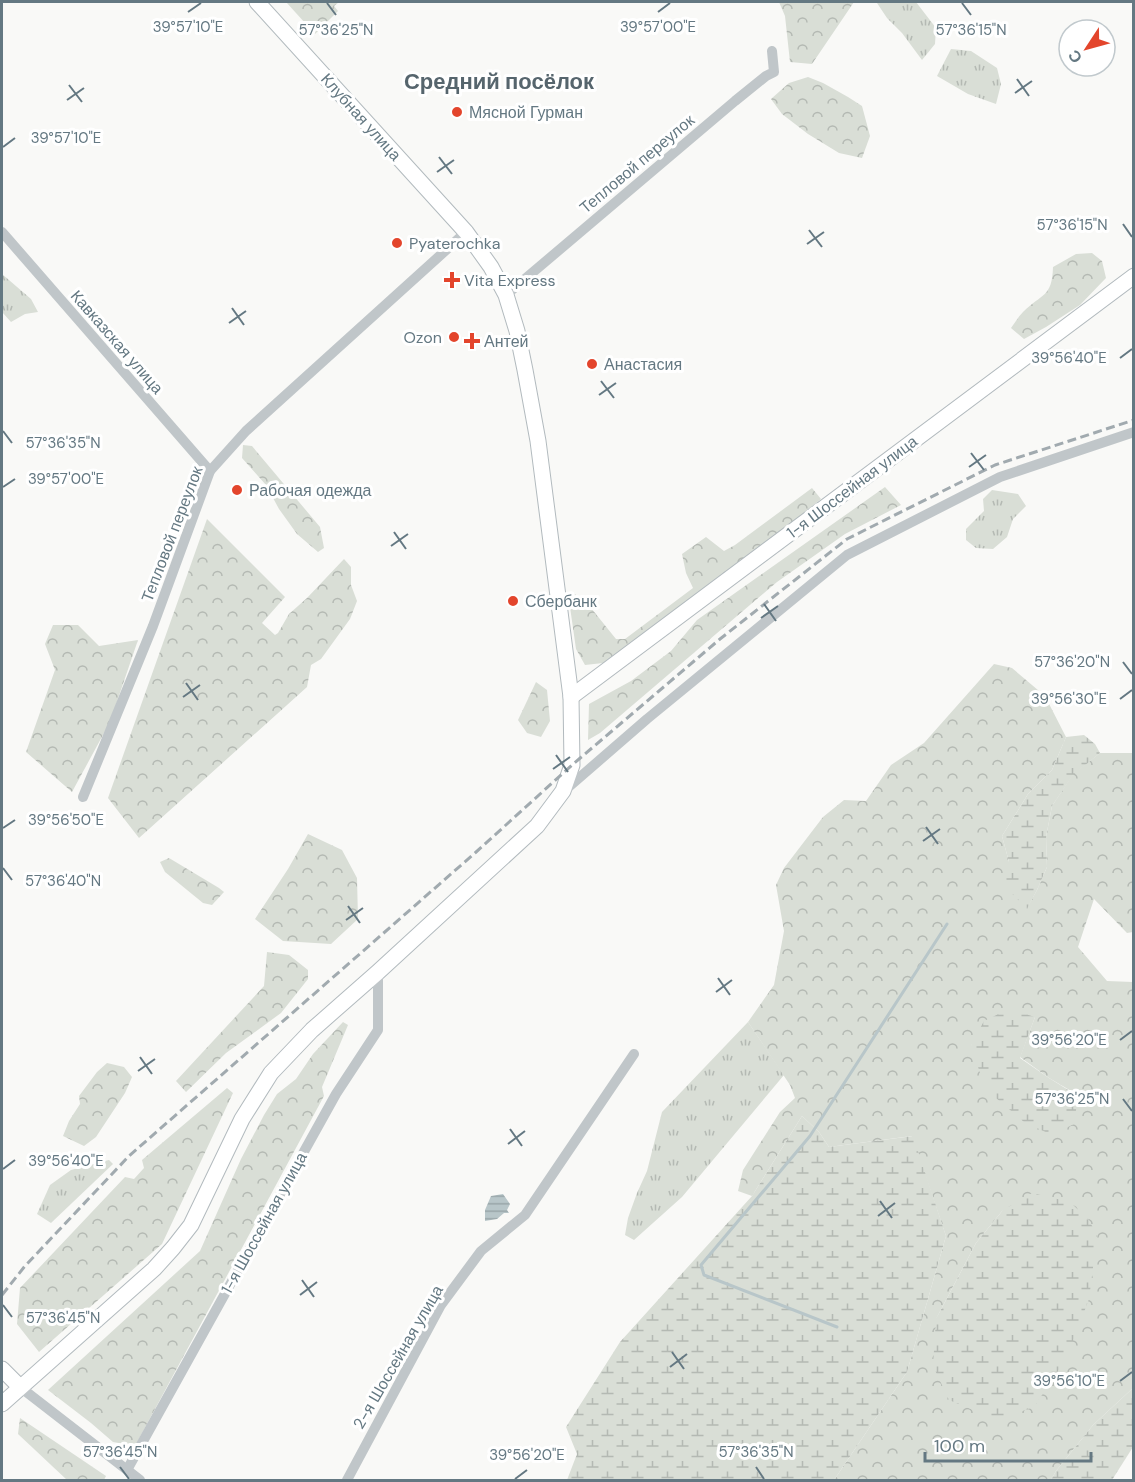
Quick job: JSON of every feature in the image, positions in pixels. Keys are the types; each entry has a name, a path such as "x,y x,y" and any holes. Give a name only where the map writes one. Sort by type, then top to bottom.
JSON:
{"street":[{"name":"Клубная улица","path":"257,2 466,232 491,267 506,295 521,350 538,441 571,697 572,765 564,791"},
{"name":"Тепловой переулок","path":"506,295 735,101 774,72 772,51"},
{"name":"Кавказская улица","path":"2,232 210,471"},
{"name":"Тепловой переулок","path":"83,797 153,626 210,471 246,431 466,232"},
{"name":"1-я Шоссейная улица","path":"571,697 1134,276"},
{"path":"2,1404 154,1269 173,1248 191,1225 242,1119 271,1073 312,1030 537,826 564,791 646,719 847,555 999,477 1134,432"},
{"name":"1-я Шоссейная улица","path":"127,1470 336,1094 378,1030 378,972"},
{"name":"2-я Шоссейная улица","path":"347,1480 441,1305 481,1251 525,1215 634,1054"},
{"path":"2,1370 20,1387 140,1480"}],"green space":[{"path":"286,2 339,2 334,6 338,11 315,34"},
{"path":"779,2 854,2 812,64 790,62 785,16"},
{"path":"916,2 936,28 935,44 922,60 902,33 887,18 877,3"},
{"path":"951,49 971,51 997,68 1001,84 996,104 968,94 937,76"},
{"path":"808,77 823,83 862,106 870,136 862,158 839,153 808,134 782,114 771,99 789,83"},
{"path":"1092,253 1102,261 1106,278 1080,305 1024,339 1011,328 1023,312 1048,290 1053,267 1076,254"},
{"path":"2,274 31,299 38,312 25,314 11,322 2,312"},
{"path":"243,445 252,446 320,527 324,548 318,552 297,534 279,509 266,485 242,458"},
{"path":"885,487 901,505 845,534 777,582 600,733 588,740 589,704 631,681 671,651 697,620"},
{"path":"812,488 821,499 768,542 603,663 585,665 576,649 570,607 575,594 591,608 616,639 625,639 693,588 686,573 682,554 706,537 724,551"},
{"path":"992,490 1018,494 1026,506 1013,519 1007,537 993,549 976,548 966,540 966,529 984,511 983,499"},
{"path":"207,519 285,597 262,623 275,635 289,614 344,559 351,567 351,585 357,601 350,619 321,659 311,665 307,687 139,838 108,798"},
{"path":"53,625 78,625 99,646 138,640 110,722 72,792 26,752 55,670 45,644"},
{"path":"994,664 1012,668 1045,696 1066,737 1052,770 1028,794 1002,836 1009,862 1027,908 1047,867 1046,837 1052,806 1073,774 1100,753 1133,753 1133,932 1127,933 1094,899 1078,947 1107,981 1133,982 1133,1388 1093,1425 1051,1480 834,1480 907,1372 946,1236 912,1136 829,1147 819,1132 802,1116 752,1196 738,1191 743,1170 780,1112 795,1098 790,1085 748,1022 774,985 784,931 776,885 784,868 823,817 844,800 866,801 891,765 924,743","holes":["1035,1017 1020,1057 1078,1095 971,1045","1003,1210 936,1319 976,1243"]},
{"path":"536,682 547,690 550,721 541,737 527,733 518,720"},
{"path":"1084,735 1095,744 1100,753 1073,775 1052,806 1046,837 1047,867 1027,909 1002,883 1009,862 1002,836 1028,794 1052,770 1066,737"},
{"path":"308,834 342,850 357,878 358,919 331,944 283,941 255,919"},
{"path":"169,858 224,892 212,905 203,903 165,872 160,862"},
{"path":"267,952 289,955 308,970 308,979 281,1013 226,1053 186,1092 176,1081 264,986"},
{"path":"1009,1009 1035,1017 1020,1058 1078,1096 1074,1124 1052,1135 1024,1122 996,1098 980,1073 971,1045 984,1021"},
{"path":"343,1022 348,1025 322,1087 324,1096 135,1446 113,1442 48,1390 200,1251 241,1159 277,1094 296,1079 313,1054"},
{"path":"748,1022 784,1075 682,1197 634,1240 625,1235 628,1218 647,1171 662,1112"},
{"path":"107,1063 124,1067 132,1077 125,1093 96,1137 84,1146 63,1136 80,1104 79,1096 97,1072"},
{"path":"227,1088 233,1093 162,1244 39,1352 17,1324 20,1288 125,1177 134,1179 144,1168 142,1160"},
{"path":"802,1116 819,1132 829,1147 913,1136 946,1236 907,1372 834,1480 567,1480 577,1454 566,1427 620,1342 752,1196"},
{"path":"109,1160 113,1164 51,1223 37,1214 50,1185 71,1170"},
{"path":"1032,1193 1070,1202 1089,1220 1097,1236 1089,1299 1066,1359 1034,1407 997,1420 949,1400 933,1366 936,1319 976,1243 1003,1210"},
{"path":"1133,1388 1133,1447 1112,1480 1051,1480 1093,1425"},
{"path":"20,1418 106,1476 104,1480 67,1480 18,1434"}],"shaded area":[{"path":"503,1194 510,1204 507,1210 509,1213 504,1213 497,1219 485,1221 485,1210 491,1196"}],"waterway":[{"path":"837,1327 704,1275 701,1265 810,1136 947,924"}],"railway":[{"path":"2,1295 25,1266 129,1156 572,765 720,639 847,539 995,465 1134,420"}],"place":[{"name":"Мясной Гурман","path":"457,112"},
{"name":"Pyaterochka","path":"397,243"},
{"name":"Vita Express","path":"452,280"},
{"name":"Ozon","path":"454,337"},
{"name":"Антей","path":"472,341"},
{"name":"Анастасия","path":"592,364"},
{"name":"Рабочая одежда","path":"237,490"},
{"name":"Сбербанк","path":"513,601"}],"district":[{"name":"Средний посёлок","path":"499,81"}]}
